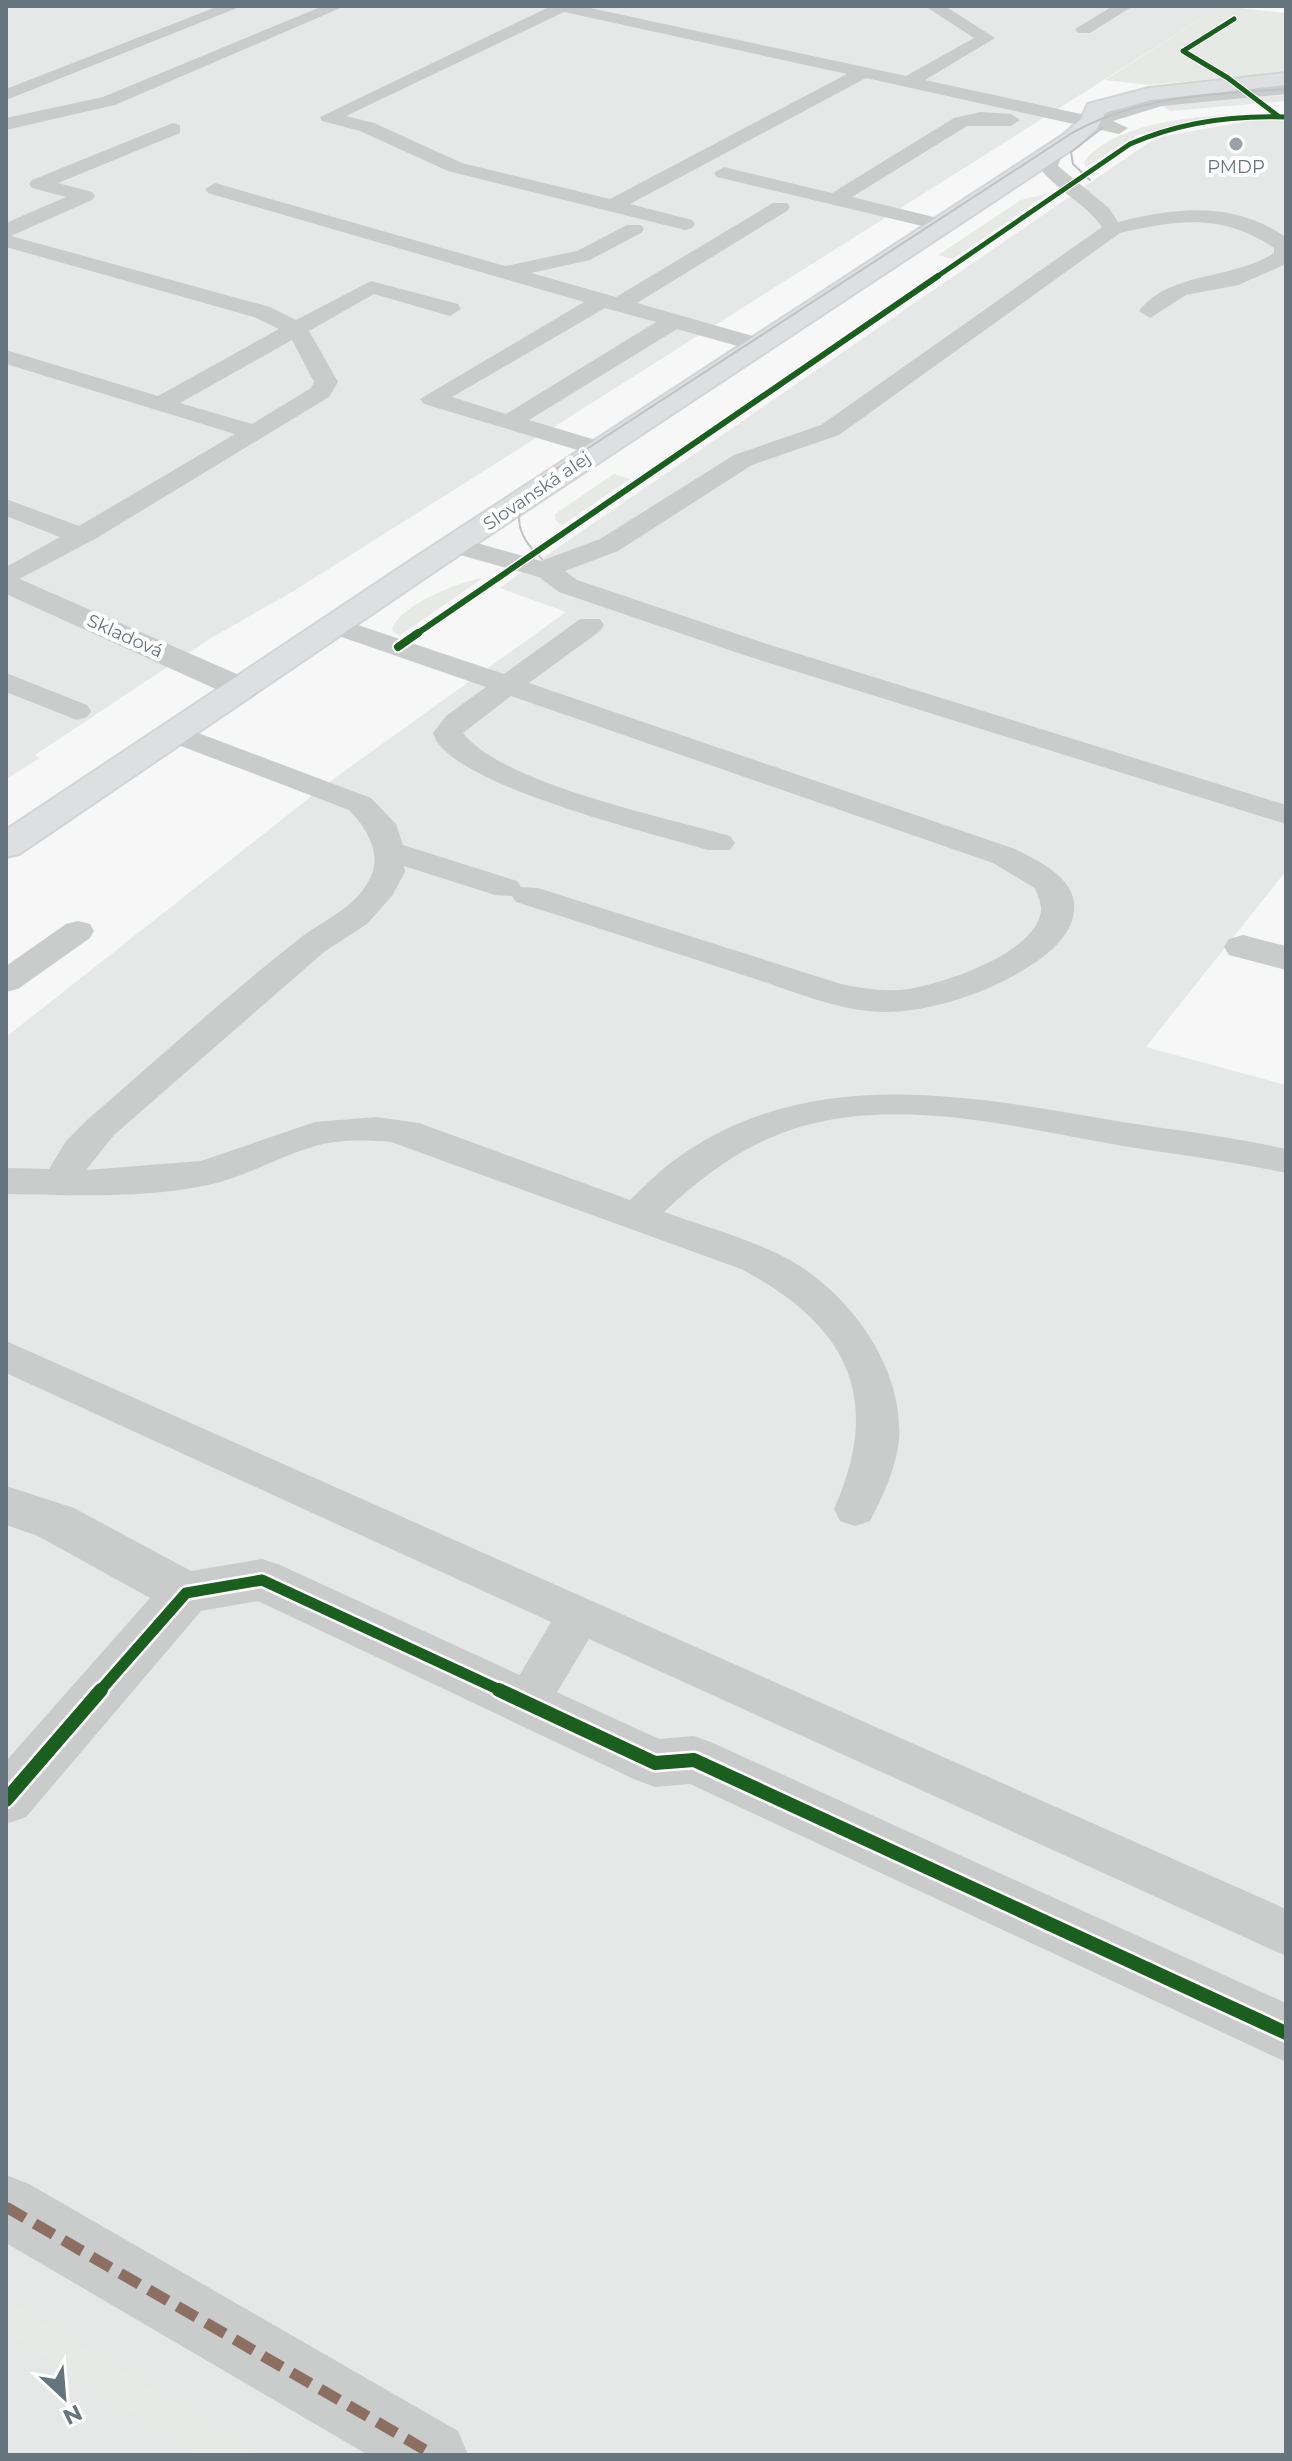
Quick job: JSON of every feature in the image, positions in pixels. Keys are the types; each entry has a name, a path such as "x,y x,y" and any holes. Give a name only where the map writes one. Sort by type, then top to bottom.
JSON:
{"main road":[{"name":"Slovanská alej","path":"6,846 334,625 1075,137 1096,109 1149,94 1286,79"},
{"name":"Slovanská alej","path":"1075,137 1175,114 1286,105"}],"street":[{"name":"Skladová","path":"6,580 243,689"},
{"path":"1243,947 1286,958"},
{"path":"6,1505 56,1522 186,1593 262,1580 655,1763 694,1760 1286,2033"},
{"path":"6,1800 186,1593"},
{"path":"6,2207 434,2455"}],"lane":[{"path":"6,95 234,6"},
{"path":"6,124 109,101 337,6"},
{"path":"685,224 455,167 367,127 329,117 563,6 908,83 1075,137"},
{"path":"908,83 986,38 933,6"},
{"path":"1084,29 1125,6"},
{"path":"612,206 863,73"},
{"path":"1113,229 1102,212 1047,164 1075,137 1160,101 1286,89"},
{"path":"880,90 1075,137"},
{"path":"835,199 961,122 981,118 1014,120"},
{"path":"6,231 85,196 39,184 173,129"},
{"path":"724,173 943,225"},
{"path":"215,189 762,346"},
{"path":"600,449 432,399 780,207"},
{"path":"541,569 579,559 609,545 743,460 830,430 1113,229 1172,215 1217,217 1258,228 1285,246 1284,256 1267,267 1179,290 1150,311"},
{"path":"503,273 583,256 634,229"},
{"path":"6,241 262,312 296,328 326,382 321,392 255,433 6,580"},
{"path":"160,404 371,287 450,309"},
{"path":"509,422 674,321"},
{"path":"6,357 255,433"},
{"path":"6,507 80,536"},
{"path":"455,545 541,569 568,586 757,650 1286,815"},
{"path":"334,625 1004,856 1049,885 1058,911 1057,923 1047,936 1018,959 945,993 922,999 885,1001 821,988 388,850"},
{"path":"590,625 450,727 449,738 460,749 531,785 719,843"},
{"path":"6,682 77,711"},
{"path":"60,1182 79,1150 101,1127 312,945 355,917 376,896 389,872 388,850 381,824 360,804 175,734"},
{"path":"6,982 78,931"},
{"path":"636,1216 664,1186 743,1137 793,1116 845,1104 938,1104 1286,1161"},
{"path":"6,1181 114,1184 204,1174 235,1166 309,1136 354,1127 382,1128 406,1132 777,1269 795,1281 834,1320 860,1357 877,1395 879,1437 870,1474 855,1509"},
{"path":"6,1356 580,1614 780,1708 1286,1933"},
{"path":"526,1703 580,1614"}],"shaded area":[{"path":"6,6 1221,6 292,592 211,638 35,755 40,758 6,779"},
{"path":"1221,6 1286,13 1286,72 1150,85 1105,80"},
{"path":"1286,85 1286,101 1171,111 1150,100"},
{"path":"1251,114 1137,135 1086,167 1084,162 1098,148 1116,137 1138,129 1185,119"},
{"path":"1260,119 1286,119 1286,871 1146,1047 1286,1085 1286,2455 6,2455 6,1037 332,780 566,612 500,588 512,579 1148,143 1165,136"},
{"path":"1049,193 953,259 938,255 1021,200"},
{"path":"614,474 630,479 562,525 556,521 555,514"},
{"path":"483,578 399,636 392,630 405,612 431,596"},
{"path":"6,2299 257,2455 200,2455 6,2332"}],"tram line":[{"path":"542,559 525,540 519,520 524,500 539,480 1072,133 1123,111 1149,104 1203,95 1286,89"},
{"path":"1090,180 1073,164 1071,152 1102,128"}],"marked path":[{"path":"6,2207 434,2455"}],"cycle path":[{"path":"1234,19 1183,51 1228,78 1278,116"},
{"path":"398,647 1130,144 1166,130 1206,121 1286,117"},
{"path":"6,1800 186,1593 262,1580 655,1763 694,1760 1286,2033"}],"place":[{"name":"PMDP","path":"1236,144"}]}
